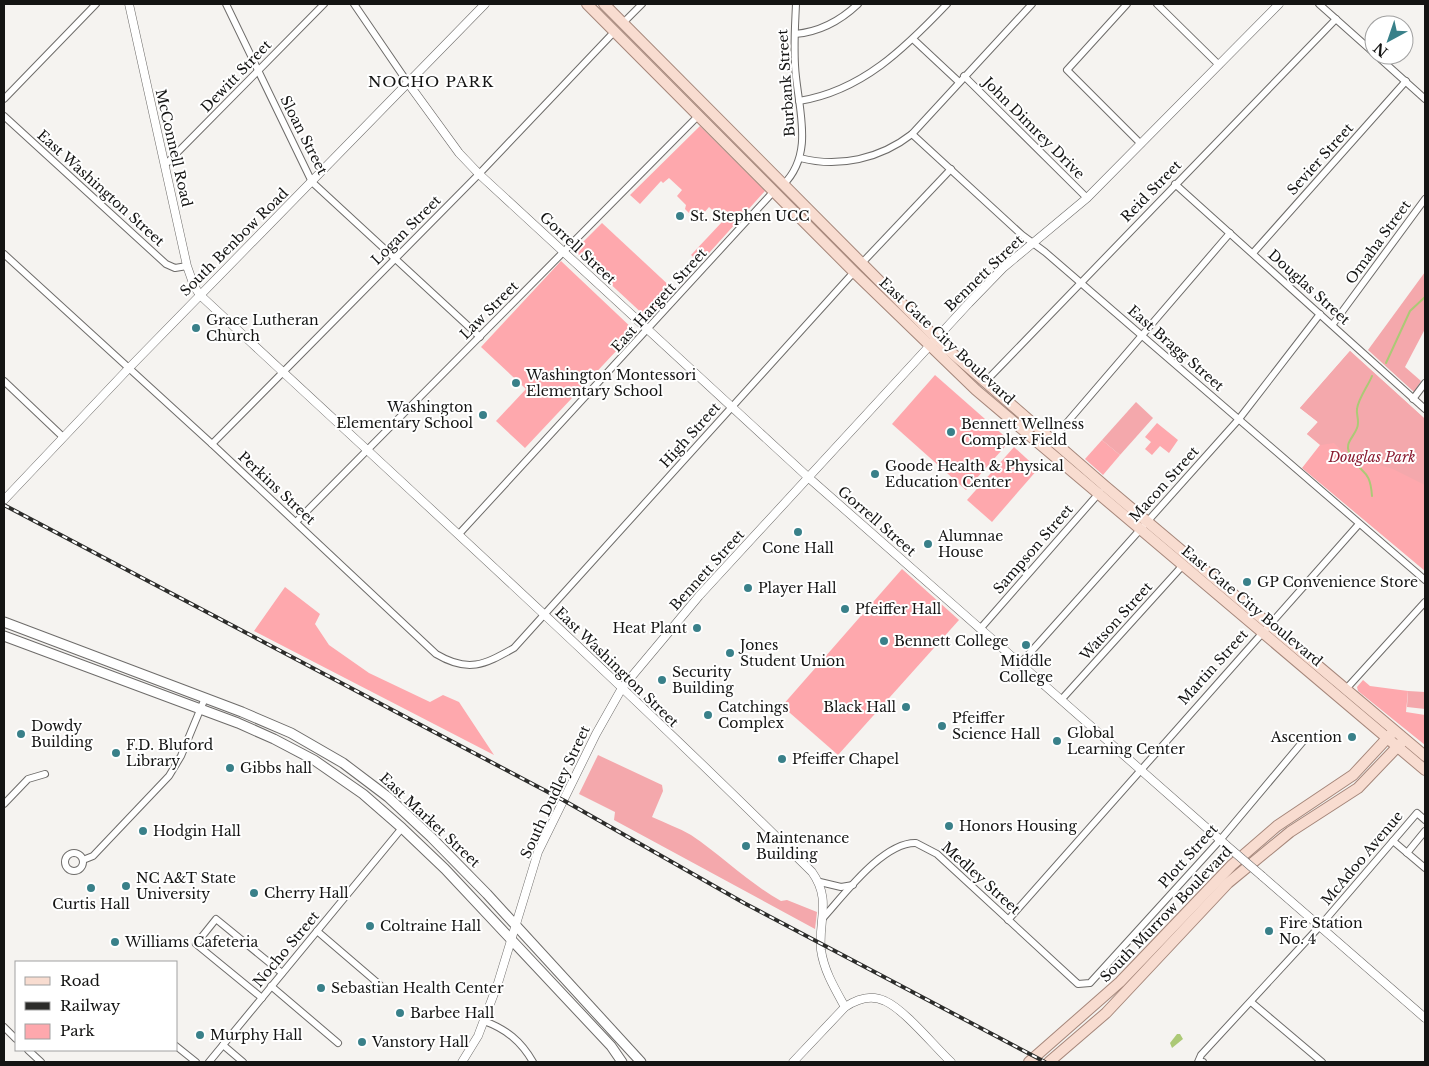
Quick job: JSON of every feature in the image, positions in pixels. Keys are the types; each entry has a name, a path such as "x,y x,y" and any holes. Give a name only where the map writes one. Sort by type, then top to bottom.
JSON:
{"main road":[{"name":"East Gate City Boulevard","path":"587,4 774,192 858,268 933,342 976,390 1101,490 1265,628 1391,735 1425,770"},
{"name":"East Gate City Boulevard","path":"604,4 783,185 858,268"},
{"name":"East Gate City Boulevard","path":"933,342 986,381 1052,440 1101,490"},
{"name":"East Market Street","path":"4,622 205,698 291,733 343,764 388,797 420,826 515,924 641,1062"},
{"name":"East Gate City Boulevard","path":"1265,628 1346,690 1391,735"},
{"name":"East Market Street","path":"4,636 200,709 274,739 314,760 363,794 445,869 611,1046 622,1062"},
{"path":"55,655 102,666 108,661"},
{"name":"South Murrow Boulevard","path":"1029,1062 1120,982 1205,891 1248,850 1295,814 1353,775 1391,735"},
{"name":"East Gate City Boulevard","path":"1400,743 1425,756"},
{"name":"South Murrow Boulevard","path":"1049,1062 1106,1012 1228,883 1290,832 1358,788 1400,743"},
{"path":"611,1046 624,1052 630,1050"}],"street":[{"path":"4,99 96,4"},
{"name":"McConnell Road","path":"129,4 166,164 187,266 194,286 200,295"},
{"name":"Sloan Street","path":"226,4 312,182 480,337"},
{"name":"Dewitt Street","path":"166,164 324,4"},
{"name":"Gorrell Street","path":"354,4 459,154 479,174 809,478 1425,1018"},
{"name":"South Benbow Road","path":"4,500 129,368 485,4"},
{"path":"623,23 642,4"},
{"name":"Burbank Street","path":"783,185 794,173 800,158 803,141 795,34 796,4"},
{"path":"795,34 820,29 858,4"},
{"path":"799,100 816,98 848,86 894,57 947,4"},
{"path":"800,158 819,163 859,159 888,150 912,134 1032,4"},
{"path":"1126,4 1067,70 1141,144"},
{"path":"1157,4 1219,65"},
{"name":"Bennett Street","path":"622,688 699,596 985,286 1087,198 1279,4"},
{"path":"1319,4 1364,44"},
{"name":"Reid Street","path":"986,381 1079,282 1336,19"},
{"name":"Logan Street","path":"212,444 479,174 615,31"},
{"path":"913,39 959,82"},
{"path":"1388,65 1425,99"},
{"name":"John Dimrey Drive","path":"964,76 1087,198"},
{"name":"Sevier Street","path":"1253,253 1406,81"},
{"name":"Law Street","path":"296,522 699,115"},
{"name":"East Washington Street","path":"4,116 166,264 175,268 187,266"},
{"name":"East Bragg Street","path":"912,134 1033,243 1425,580"},
{"name":"High Street","path":"544,614 950,169"},
{"name":"Douglas Street","path":"1175,184 1333,324 1425,409"},
{"name":"East Hargett Street","path":"459,534 649,330 774,192"},
{"name":"Omaha Street","path":"1333,324 1425,199"},
{"path":"1052,440 1230,233"},
{"name":"Perkins Street","path":"4,254 212,444 436,654 449,662 460,665 487,663 514,648 544,614"},
{"name":"East Washington Street","path":"200,295 544,614 758,817 820,882"},
{"name":"Macon Street","path":"1020,664 1239,419 1320,314"},
{"path":"4,381 63,437"},
{"path":"1414,399 1425,383"},
{"name":"Sampson Street","path":"980,628 1101,490"},
{"name":"Martin Street","path":"1008,920 1140,768 1359,524"},
{"name":"Watson Street","path":"1061,700 1186,562"},
{"path":"1346,690 1425,602"},
{"name":"South Dudley Street","path":"462,1062 478,1036 484,1020 511,941 538,852 596,734 622,688"},
{"path":"84,860 93,856 169,776 181,755 205,698"},
{"name":"Plott Street","path":"1086,985 1093,981 1224,842 1305,739"},
{"path":"4,804 28,779 44,774"},
{"name":"McAdoo Avenue","path":"1201,1062 1201,1055 1320,926 1417,813 1425,820"},
{"name":"Nocho Street","path":"209,1062 402,828"},
{"path":"1407,852 1425,831"},
{"path":"1393,841 1425,868"},
{"name":"Medley Street","path":"823,918 852,885 891,849 916,843 937,854 1078,984 1086,985"},
{"path":"845,1007 824,964 821,948 823,894 820,882 841,887 852,885"},
{"path":"262,998 196,944 216,919 282,973"},
{"path":"317,932 380,985"},
{"path":"272,986 338,1043"},
{"path":"793,1062 845,1007 854,1000 864,998 886,1001 951,1062"},
{"path":"1251,1002 1322,1062"},
{"path":"484,1020 499,1026 515,1038 532,1062"},
{"path":"4,1027 15,1038"},
{"path":"223,1045 244,1062"},
{"path":"178,1048 196,1062"},
{"path":"29,1051 41,1062"}],"green space":[{"path":"700,126 765,191 700,263 691,255 722,222 721,218 709,207 697,221 685,209 686,205 677,196 682,190 669,178 663,183 661,181 640,204 630,195"},
{"path":"602,223 674,290 650,317 646,317 576,252 576,249"},
{"path":"561,261 635,331 525,448 496,421 526,389 481,347"},
{"path":"1425,272 1425,329 1405,367 1421,381 1414,392 1368,350"},
{"name":"Douglas Park","path":"1350,351 1425,419 1425,571 1302,468 1320,445 1307,434 1318,422 1300,408"},
{"path":"1350,351 1425,419 1425,485 1393,469 1346,455 1334,443 1321,445 1307,434 1318,422 1300,408"},
{"name":"Bennett Wellness Complex Field","path":"935,375 1010,441 966,490 892,424"},
{"path":"1136,402 1153,418 1120,455 1102,440"},
{"path":"1157,423 1178,440 1169,453 1160,446 1152,455 1145,449 1151,442 1145,437"},
{"path":"1102,440 1120,455 1103,475 1085,459"},
{"path":"1014,447 1038,469 992,522 967,500"},
{"path":"902,569 959,620 838,755 782,706"},
{"path":"285,587 320,614 315,624 329,645 369,673 430,702 443,695 459,702 494,755 254,631"},
{"path":"1363,680 1370,686 1408,691 1406,712 1425,715 1425,745 1358,691 1357,687"},
{"path":"1408,691 1425,692 1425,709 1407,707"},
{"path":"598,755 662,785 663,791 652,817 691,835 758,886 781,901 787,900 817,912 815,929 614,820 615,812 579,794"}],"shaded area":[{"path":"1177,1034 1180,1034 1183,1039 1172,1048 1170,1043"}],"waterway":[{"path":"1386,363 1410,311 1425,297"},
{"path":"1372,376 1358,405 1358,425 1348,444 1348,448 1355,462 1367,476 1372,496"}],"railway":[{"path":"4,505 563,800 744,903 1045,1062"}],"place":[{"name":"St. Stephen UCC","path":"680,216"},
{"name":"Grace Lutheran Church","path":"196,328"},
{"name":"Washington Montessori Elementary School","path":"516,383"},
{"name":"Washington Elementary School","path":"483,415"},
{"name":"Bennett Wellness Complex Field","path":"951,432"},
{"name":"Goode Health & Physical Education Center","path":"875,474"},
{"name":"Cone Hall","path":"798,532"},
{"name":"Alumnae House","path":"928,544"},
{"name":"GP Convenience Store","path":"1247,582"},
{"name":"Player Hall","path":"748,588"},
{"name":"Pfeiffer Hall","path":"845,609"},
{"name":"Heat Plant","path":"697,628"},
{"name":"Bennett College","path":"884,641"},
{"name":"Middle College","path":"1026,645"},
{"name":"Jones Student Union","path":"730,653"},
{"name":"Security Building","path":"662,680"},
{"name":"Black Hall","path":"906,707"},
{"name":"Catchings Complex","path":"708,715"},
{"name":"Pfeiffer Science Hall","path":"942,726"},
{"name":"Dowdy Building","path":"21,734"},
{"name":"Ascention","path":"1352,737"},
{"name":"Global Learning Center","path":"1057,741"},
{"name":"F.D. Bluford Library","path":"116,753"},
{"name":"Pfeiffer Chapel","path":"782,759"},
{"name":"Gibbs hall","path":"230,768"},
{"name":"Honors Housing","path":"949,826"},
{"name":"Hodgin Hall","path":"143,831"},
{"name":"Maintenance Building","path":"746,846"},
{"name":"NC A&T State University","path":"126,886"},
{"name":"Curtis Hall","path":"91,888"},
{"name":"Cherry Hall","path":"254,893"},
{"name":"Coltraine Hall","path":"370,926"},
{"name":"Fire Station No. 4","path":"1269,931"},
{"name":"Williams Cafeteria","path":"115,942"},
{"name":"Sebastian Health Center","path":"321,988"},
{"name":"Barbee Hall","path":"400,1013"},
{"name":"Murphy Hall","path":"200,1035"},
{"name":"Vanstory Hall","path":"362,1042"}],"district":[{"name":"NOCHO PARK","path":"431,81"}]}
